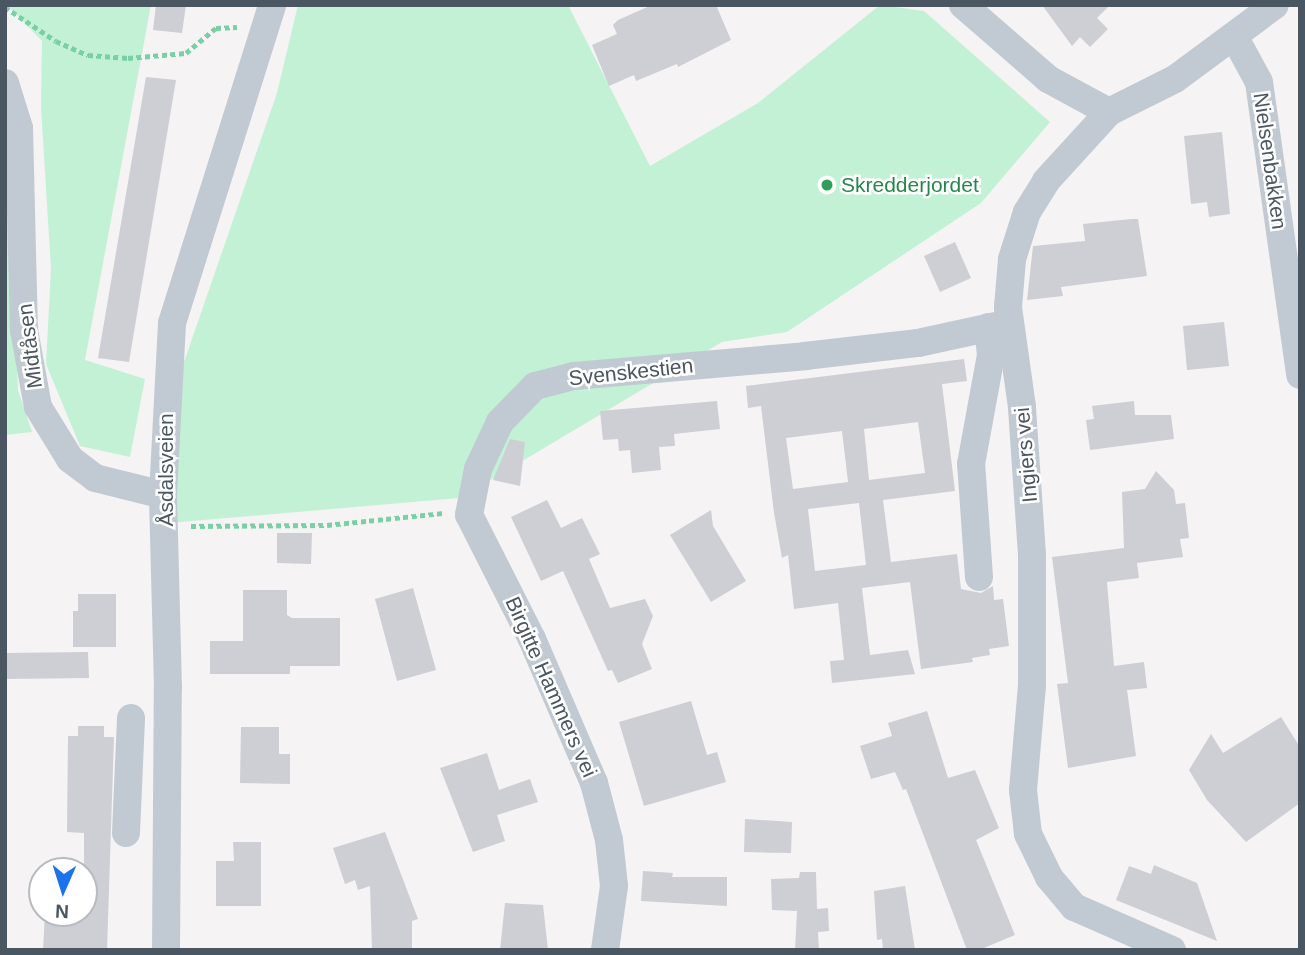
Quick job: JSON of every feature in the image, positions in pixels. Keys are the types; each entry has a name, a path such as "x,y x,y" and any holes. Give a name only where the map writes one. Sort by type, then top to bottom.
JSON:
{"street":[{"path":"963,5 1048,79 1110,111"},
{"name":"Ingiers vei","path":"1172,950 1073,906 1049,877 1028,834 1023,790 1032,686 1031,509 999,325 1012,259 1027,212 1046,181 1110,111 1175,79 1275,5"},
{"name":"Åsdalsveien","path":"166,950 166,526 163,495 172,323 269,16"},
{"name":"Nielsenbakken","path":"1234,36 1259,82 1300,375"},
{"name":"Midtåsen","path":"5,83 19,128 24,330 38,407 70,459 95,478 163,495"},
{"path":"979,577 971,464 999,325"},
{"name":"Svenskestien","path":"469,515 487,443 517,400 535,386 574,376 918,343 999,325"},
{"name":"Birgitte Hammers vei","path":"469,515 532,639 594,783 609,840 614,886 605,950"},
{"path":"126,833 131,718"}],"path":[{"path":"5,8 56,41 88,55 128,58 186,53 216,27 269,16"},
{"path":"166,526 327,525 451,512 469,515"}],"green space":[{"path":"7,5 151,5 85,360 145,379 130,457 80,446 46,364 51,269 41,107 42,41"},
{"path":"298,5 568,5 650,166 758,103 880,5 924,11 1050,122 981,203 787,332 722,342 460,498 168,523 174,391 277,93"},
{"path":"5,111 18,390 32,432 5,435"}],"building":[{"path":"156,5 186,5 182,33 153,30"},
{"path":"652,5 716,5 731,40 678,67 677,64 636,81 634,75 609,86 592,45 617,34 613,25 618,20"},
{"path":"1042,5 1110,5 1097,18 1108,29 1090,47 1080,37 1072,46"},
{"path":"146,77 176,80 129,362 98,358"},
{"path":"1222,132 1230,214 1209,217 1207,202 1191,204 1184,136"},
{"path":"1138,219 1147,276 1061,287 1063,296 1027,300 1033,246 1085,241 1083,224"},
{"path":"955,242 971,278 940,292 924,256"},
{"path":"1224,322 1229,366 1187,370 1183,326"},
{"path":"964,359 967,381 942,384 955,491 883,500 891,562 957,554 961,589 981,593 993,586 994,600 1003,599 1009,646 989,649 990,655 972,658 973,662 921,669 910,582 862,588 870,655 908,650 915,674 832,683 830,661 844,660 838,603 794,609 788,555 782,558 774,513 761,406 748,408 746,386","holes":["918,422 925,473 869,480 864,429","842,431 848,482 793,489 786,438","859,503 866,565 815,571 808,509"]},
{"path":"717,401 720,429 674,434 675,446 659,447 661,470 632,473 630,450 619,451 618,439 603,440 600,411"},
{"path":"1134,401 1135,415 1171,415 1174,439 1090,450 1086,420 1094,419 1092,406"},
{"path":"510,439 525,442 520,486 493,480"},
{"path":"1156,471 1174,490 1176,504 1185,503 1189,538 1180,539 1183,557 1137,563 1139,578 1107,582 1114,666 1144,662 1147,688 1127,690 1136,756 1068,768 1057,684 1068,683 1052,557 1124,548 1122,492 1145,489"},
{"path":"547,500 561,528 582,518 600,554 589,559 610,608 645,599 653,616 642,644 652,669 618,683 612,670 608,671 563,571 541,581 511,517"},
{"path":"711,510 713,526 746,581 711,602 670,535"},
{"path":"277,533 312,533 311,564 277,563"},
{"path":"413,588 436,670 397,681 375,599"},
{"path":"243,590 287,590 287,615 292,618 340,618 340,666 290,666 290,674 210,674 210,641 243,641"},
{"path":"78,594 116,594 116,647 73,647 73,611 78,611"},
{"path":"88,652 89,678 5,679 5,653"},
{"path":"691,701 707,755 717,752 726,782 644,806 619,722"},
{"path":"927,711 948,778 975,770 999,828 976,840 1015,935 979,950 967,950 906,789 903,790 895,772 871,779 860,746 892,736 888,723"},
{"path":"1281,717 1300,747 1300,803 1246,842 1207,800 1189,770 1211,734 1223,753"},
{"path":"78,726 104,726 104,737 114,737 107,950 43,950 44,927 98,927 98,857 84,857 84,833 67,832 68,736 78,736"},
{"path":"241,727 279,727 279,754 290,754 290,784 240,783"},
{"path":"487,753 499,790 530,779 538,802 497,815 505,841 473,852 440,768"},
{"path":"745,819 792,822 791,853 744,852"},
{"path":"385,832 418,919 412,921 412,950 372,950 370,886 358,890 355,880 345,884 333,848"},
{"path":"233,842 261,842 261,906 216,906 216,861 234,861"},
{"path":"1154,865 1197,883 1217,941 1116,900 1129,866 1151,874"},
{"path":"643,871 673,873 672,877 727,877 727,906 641,901"},
{"path":"800,872 816,872 817,909 828,908 829,931 818,932 819,950 795,950 797,911 772,910 771,879 799,878"},
{"path":"905,886 915,950 883,950 882,939 877,940 874,891"},
{"path":"505,903 543,905 548,950 500,950"}],"place":[{"name":"Skredderjordet","path":"827,185"}]}
